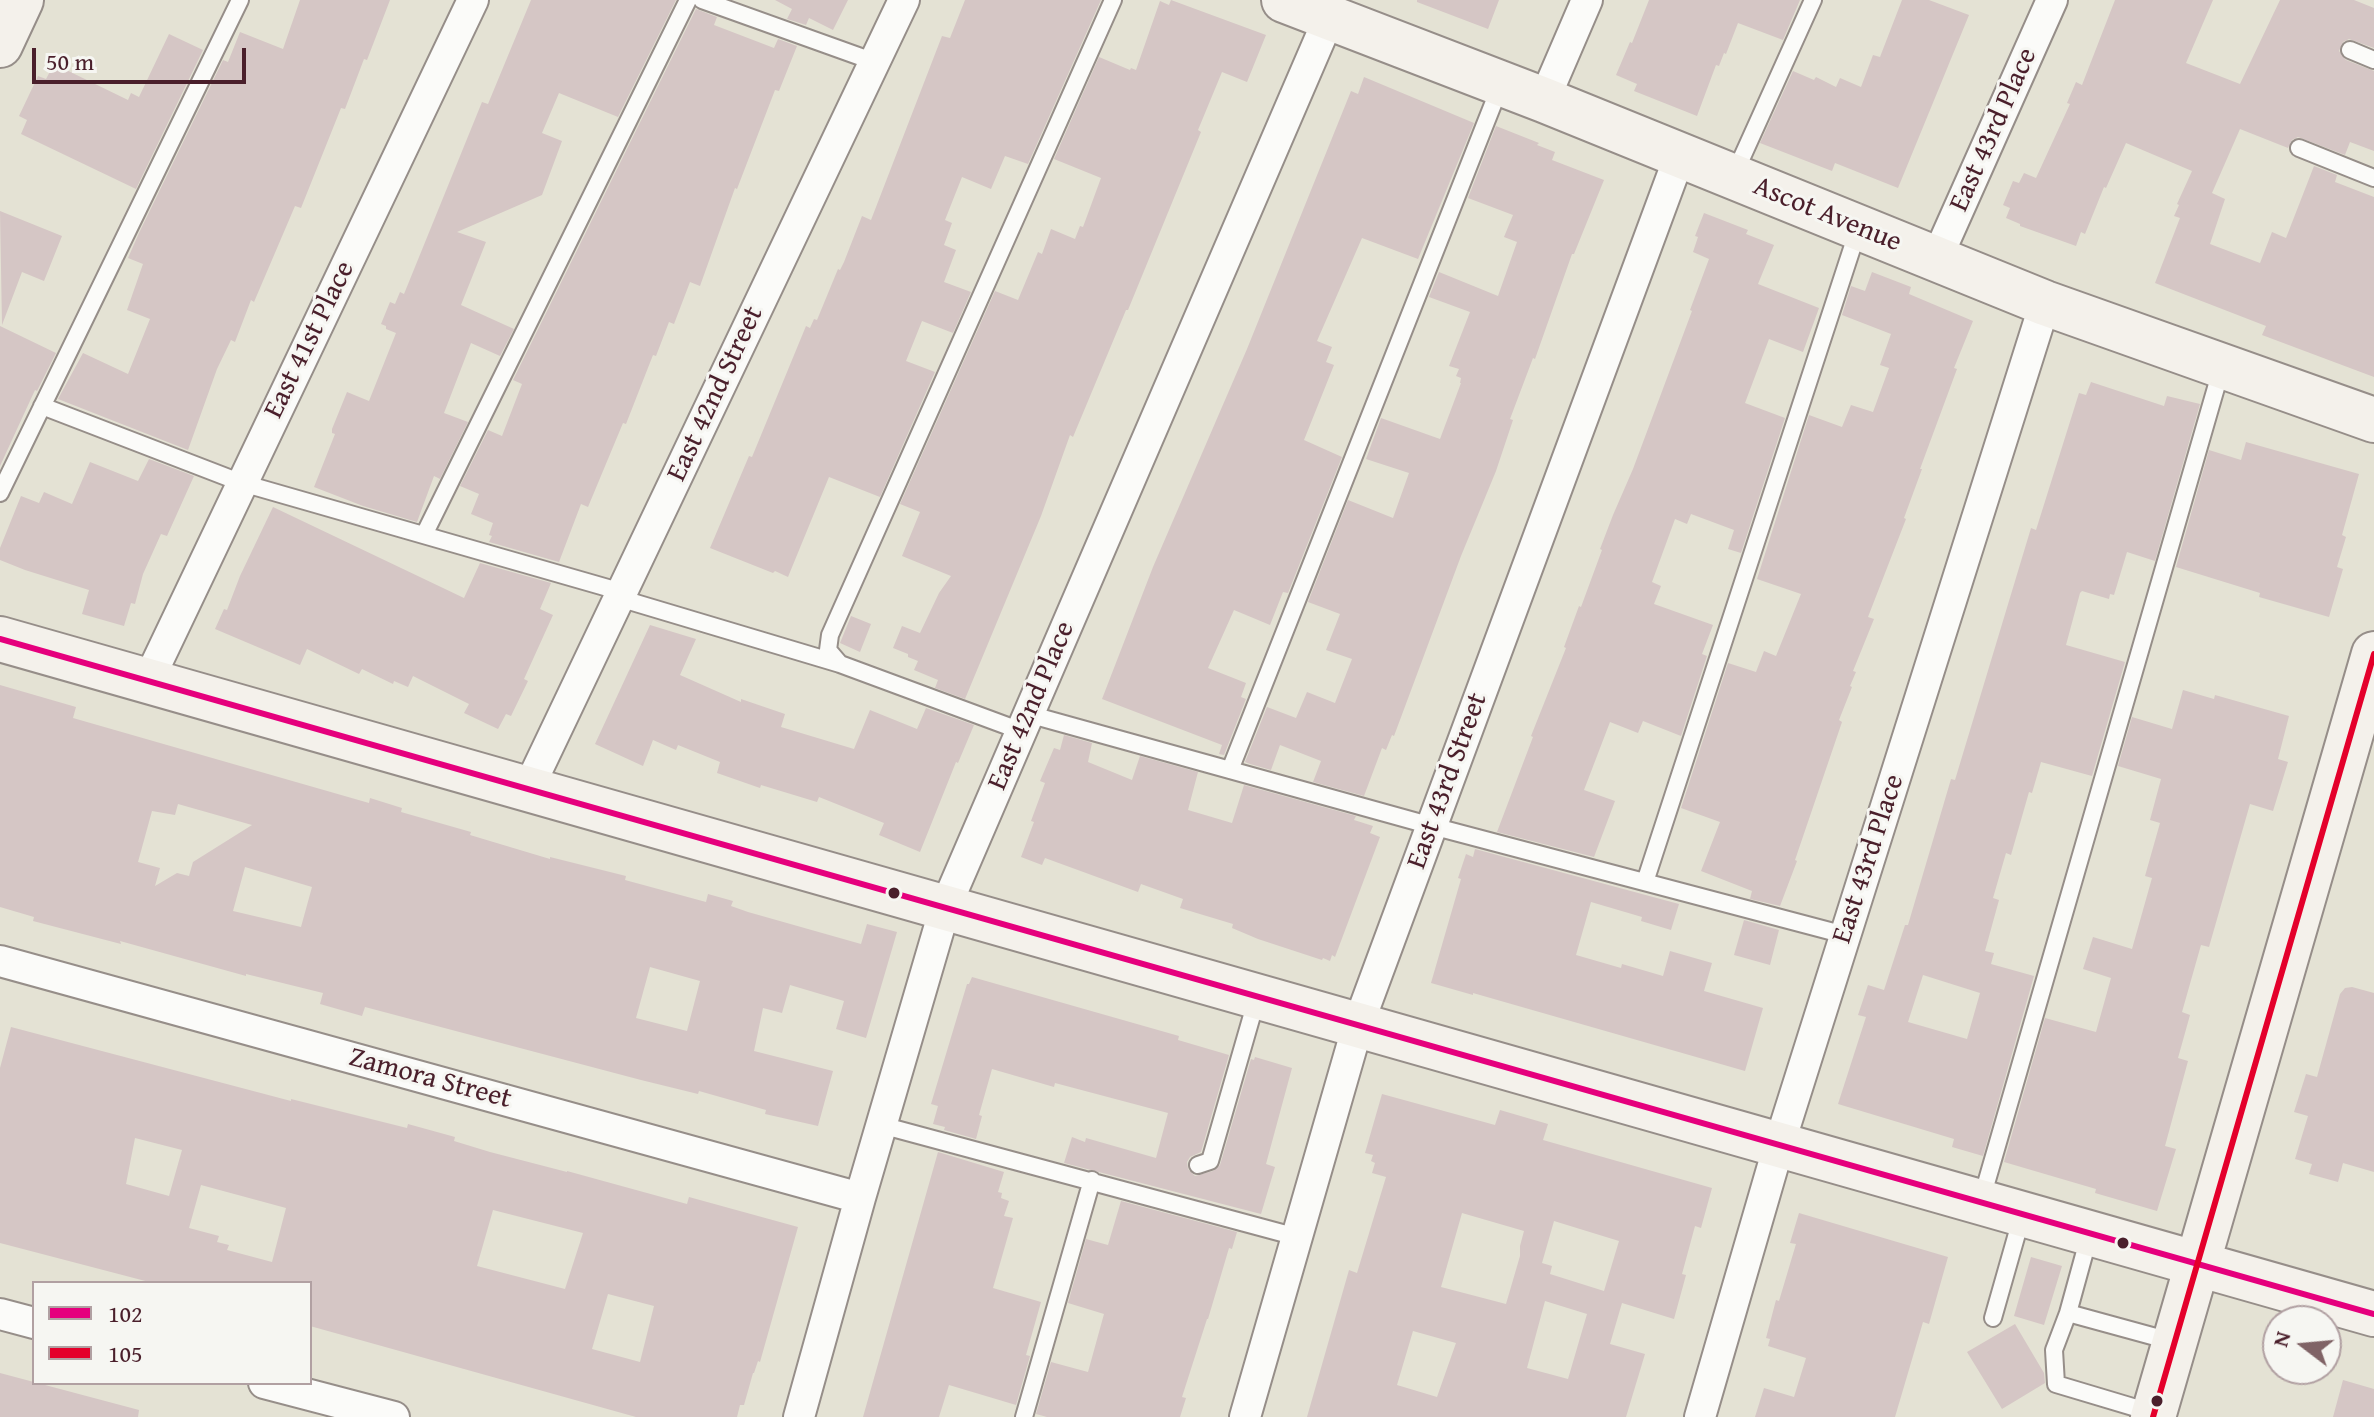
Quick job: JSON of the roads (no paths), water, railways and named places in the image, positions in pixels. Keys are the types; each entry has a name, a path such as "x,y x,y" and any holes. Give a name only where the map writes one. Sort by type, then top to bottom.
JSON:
{"street":[{"name":"East 41st Place","path":"148,681 473,0"},
{"name":"East 42nd Street","path":"528,789 904,0"},
{"name":"Ascot Avenue","path":"1284,0 1342,18 2045,303 2374,420"},
{"path":"1544,100 1587,0"},
{"name":"East 43rd Place","path":"1936,260 2052,0"},
{"name":"East 42nd Place","path":"799,1417 945,908 1024,722 1342,18"},
{"name":"East 43rd Street","path":"1245,1417 1358,1025 1680,155"},
{"name":"East 43rd Place","path":"1700,1417 1779,1145 2045,303"},
{"path":"0,639 2374,1314"},
{"path":"2154,1415 2374,654"},
{"name":"Zamora Street","path":"0,961 860,1198"},
{"path":"0,1314 32,1322"},
{"path":"272,1385 394,1417"}],"lane":[{"path":"0,493 240,0"},
{"path":"424,535 688,0"},
{"path":"702,0 875,62"},
{"path":"840,664 828,650 830,635 1113,0"},
{"path":"1733,177 1813,0"},
{"path":"2350,50 2374,60"},
{"path":"1230,770 1501,84"},
{"path":"2299,148 2374,178"},
{"path":"1645,882 1859,228"},
{"path":"1981,1202 2222,367"},
{"path":"42,406 242,483 424,535 1024,722 1230,770 1845,935"},
{"path":"1198,1165 1210,1161 1257,996"},
{"path":"881,1125 1297,1237"},
{"path":"1024,1417 1092,1180"},
{"path":"1993,1318 2023,1214"},
{"path":"2090,1233 2068,1313 2054,1350 2056,1384 2154,1415"},
{"path":"2068,1313 2175,1342"}]}
